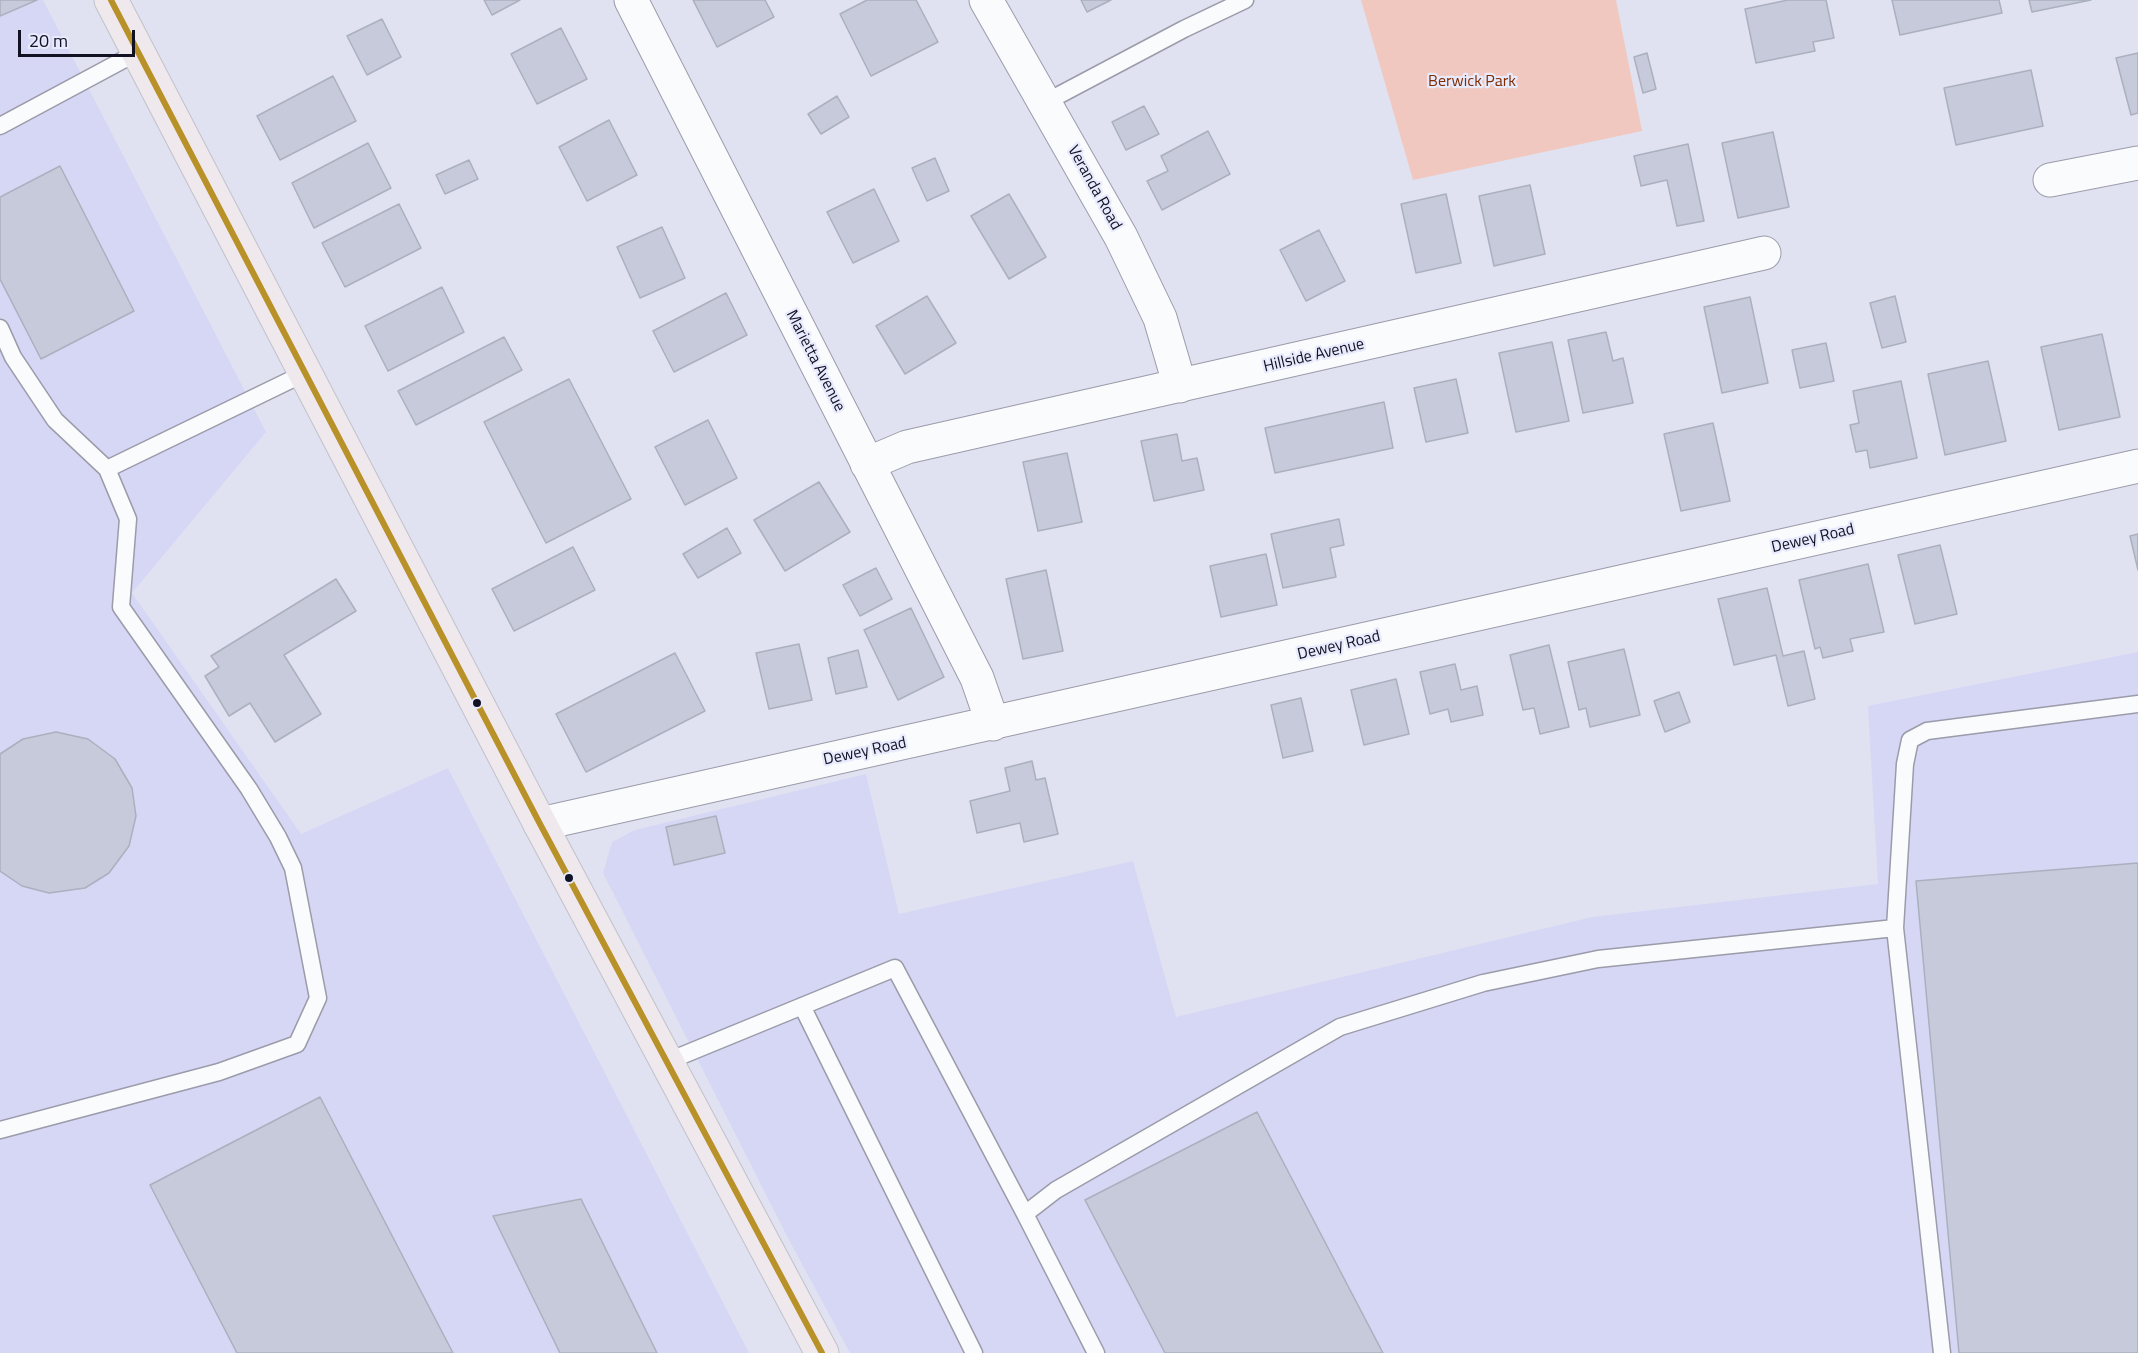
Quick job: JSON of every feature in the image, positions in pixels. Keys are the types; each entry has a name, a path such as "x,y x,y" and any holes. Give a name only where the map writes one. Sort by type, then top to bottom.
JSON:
{"main road":[{"path":"111,0 540,824 822,1353"}],"street":[{"name":"Marietta Avenue","path":"631,0 977,678 993,724"},
{"name":"Veranda Road","path":"986,0 1106,208 1152,299 1180,386"},
{"path":"2050,180 2138,163"},
{"name":"Hillside Avenue","path":"867,464 907,447 1764,254"},
{"name":"Dewey Road","path":"540,824 2138,466"}],"lane":[{"path":"1046,102 1184,29 1245,0"},
{"path":"0,126 138,52"},
{"path":"0,328 13,357 55,420 107,469 128,519 121,607 249,789 278,837 293,868 318,998 297,1044 219,1072 0,1130"},
{"path":"107,469 304,373"},
{"path":"1942,1353 1895,928 1905,764 1910,740 1927,731 2138,704"},
{"path":"1025,1214 1056,1190 1341,1027 1483,983 1598,959 1895,928"},
{"path":"666,1062 895,968 1096,1353"},
{"path":"802,1006 974,1353"}],"shaded area":[{"path":"0,0 43,0 266,432 132,593 301,834 448,768 749,1353 0,1353"},
{"path":"2138,652 2138,1353 850,1353 789,1240 603,873 612,842 635,830 866,774 899,914 1133,861 1176,1017 1592,917 1878,884 1868,706"}],"green space":[{"name":"Berwick Park","path":"1361,0 1616,0 1642,131 1413,180"}],"building":[{"path":"0,0 37,0 0,16"},
{"path":"484,0 520,0 492,15"},
{"path":"693,0 765,0 774,17 717,47"},
{"path":"867,0 916,0 938,42 871,76 840,14"},
{"path":"1081,0 1111,0 1087,12"},
{"path":"1788,0 1826,0 1834,38 1813,42 1815,51 1756,63 1745,9"},
{"path":"1892,0 1999,0 2002,13 1900,35"},
{"path":"2029,0 2091,0 2032,12"},
{"path":"382,19 401,57 367,75 347,36"},
{"path":"561,28 587,79 537,104 511,54"},
{"path":"1647,53 1656,89 1643,93 1634,57"},
{"path":"2138,53 2138,113 2131,115 2116,58"},
{"path":"2031,70 2043,126 1956,145 1944,88"},
{"path":"333,76 356,121 280,160 257,116"},
{"path":"837,96 849,117 821,134 808,114"},
{"path":"1144,106 1159,134 1126,150 1112,122"},
{"path":"609,120 637,175 587,201 559,147"},
{"path":"1208,131 1230,174 1162,210 1147,181 1168,171 1161,156"},
{"path":"1773,132 1789,207 1738,218 1722,143"},
{"path":"368,143 391,188 314,228 292,183"},
{"path":"1688,144 1704,221 1677,226 1667,180 1641,186 1634,156"},
{"path":"935,158 949,191 927,201 912,168"},
{"path":"469,160 478,179 445,194 436,175"},
{"path":"60,166 134,311 41,359 0,279 0,197"},
{"path":"1530,185 1545,254 1494,266 1479,196"},
{"path":"874,189 899,241 853,263 827,212"},
{"path":"1009,194 1046,257 1009,279 971,216"},
{"path":"1446,194 1461,263 1416,273 1401,204"},
{"path":"399,204 421,248 345,287 322,243"},
{"path":"662,227 685,278 640,298 617,247"},
{"path":"1319,230 1345,281 1306,301 1280,250"},
{"path":"442,287 464,332 388,371 365,326"},
{"path":"726,293 747,335 674,372 653,331"},
{"path":"927,296 956,343 905,374 876,326"},
{"path":"1895,296 1906,342 1882,348 1870,303"},
{"path":"1750,297 1768,383 1722,393 1704,307"},
{"path":"1606,332 1613,361 1623,358 1633,403 1583,413 1568,340"},
{"path":"2102,334 2120,417 2059,430 2041,347"},
{"path":"504,337 522,370 416,425 398,391"},
{"path":"1552,342 1569,421 1516,432 1499,353"},
{"path":"1826,343 1834,381 1800,388 1792,350"},
{"path":"1988,361 2006,441 1945,455 1928,374"},
{"path":"569,379 631,499 546,543 484,422"},
{"path":"1456,379 1468,433 1426,442 1414,388"},
{"path":"1901,381 1917,458 1870,468 1867,450 1856,452 1850,425 1859,423 1853,391"},
{"path":"1384,402 1393,448 1275,473 1265,428"},
{"path":"708,420 737,478 685,505 655,447"},
{"path":"1713,423 1730,501 1681,511 1664,434"},
{"path":"1177,434 1182,461 1197,458 1204,490 1154,501 1141,441"},
{"path":"1067,453 1082,522 1038,531 1023,462"},
{"path":"819,482 850,532 785,571 754,520"},
{"path":"1339,519 1344,545 1330,548 1336,577 1283,588 1271,534"},
{"path":"727,528 741,553 698,578 683,554"},
{"path":"2138,534 2138,570 2130,536"},
{"path":"1940,545 1957,614 1915,624 1898,555"},
{"path":"573,547 595,590 514,631 492,589"},
{"path":"1266,554 1277,605 1221,617 1210,566"},
{"path":"1868,564 1884,632 1850,639 1853,651 1823,658 1820,647 1815,649 1799,580"},
{"path":"876,568 892,599 860,616 843,585"},
{"path":"1046,570 1063,651 1023,659 1006,579"},
{"path":"336,579 356,611 284,655 321,714 275,742 250,703 229,716 205,676 219,667 211,656"},
{"path":"1767,588 1783,656 1804,651 1815,699 1788,706 1776,655 1734,665 1718,599"},
{"path":"911,608 944,677 898,700 864,630"},
{"path":"799,644 812,700 769,709 756,653"},
{"path":"1549,645 1569,727 1540,734 1534,708 1523,710 1510,655"},
{"path":"1624,649 1640,715 1590,727 1586,708 1579,710 1568,662"},
{"path":"858,650 867,687 836,694 828,658"},
{"path":"675,653 705,711 586,772 556,714"},
{"path":"1455,664 1461,690 1477,686 1483,715 1451,722 1448,709 1430,714 1420,672"},
{"path":"1396,679 1409,734 1364,745 1351,690"},
{"path":"1679,692 1690,722 1665,732 1654,701"},
{"path":"1301,698 1313,751 1283,758 1271,705"},
{"path":"56,732 88,739 115,759 132,788 136,816 129,846 109,873 85,888 49,893 22,886 0,871 0,754 23,739"},
{"path":"1032,761 1036,780 1045,778 1058,834 1024,842 1020,823 977,833 970,801 1010,791 1005,768"},
{"path":"716,816 725,853 674,865 666,827"},
{"path":"2138,863 2138,1353 1959,1353 1916,881"},
{"path":"320,1097 453,1353 237,1353 150,1185"},
{"path":"1257,1112 1383,1353 1165,1353 1085,1200"},
{"path":"581,1199 657,1353 560,1353 493,1216"}],"transit line":[{"path":"111,0 540,824 822,1353"}]}
